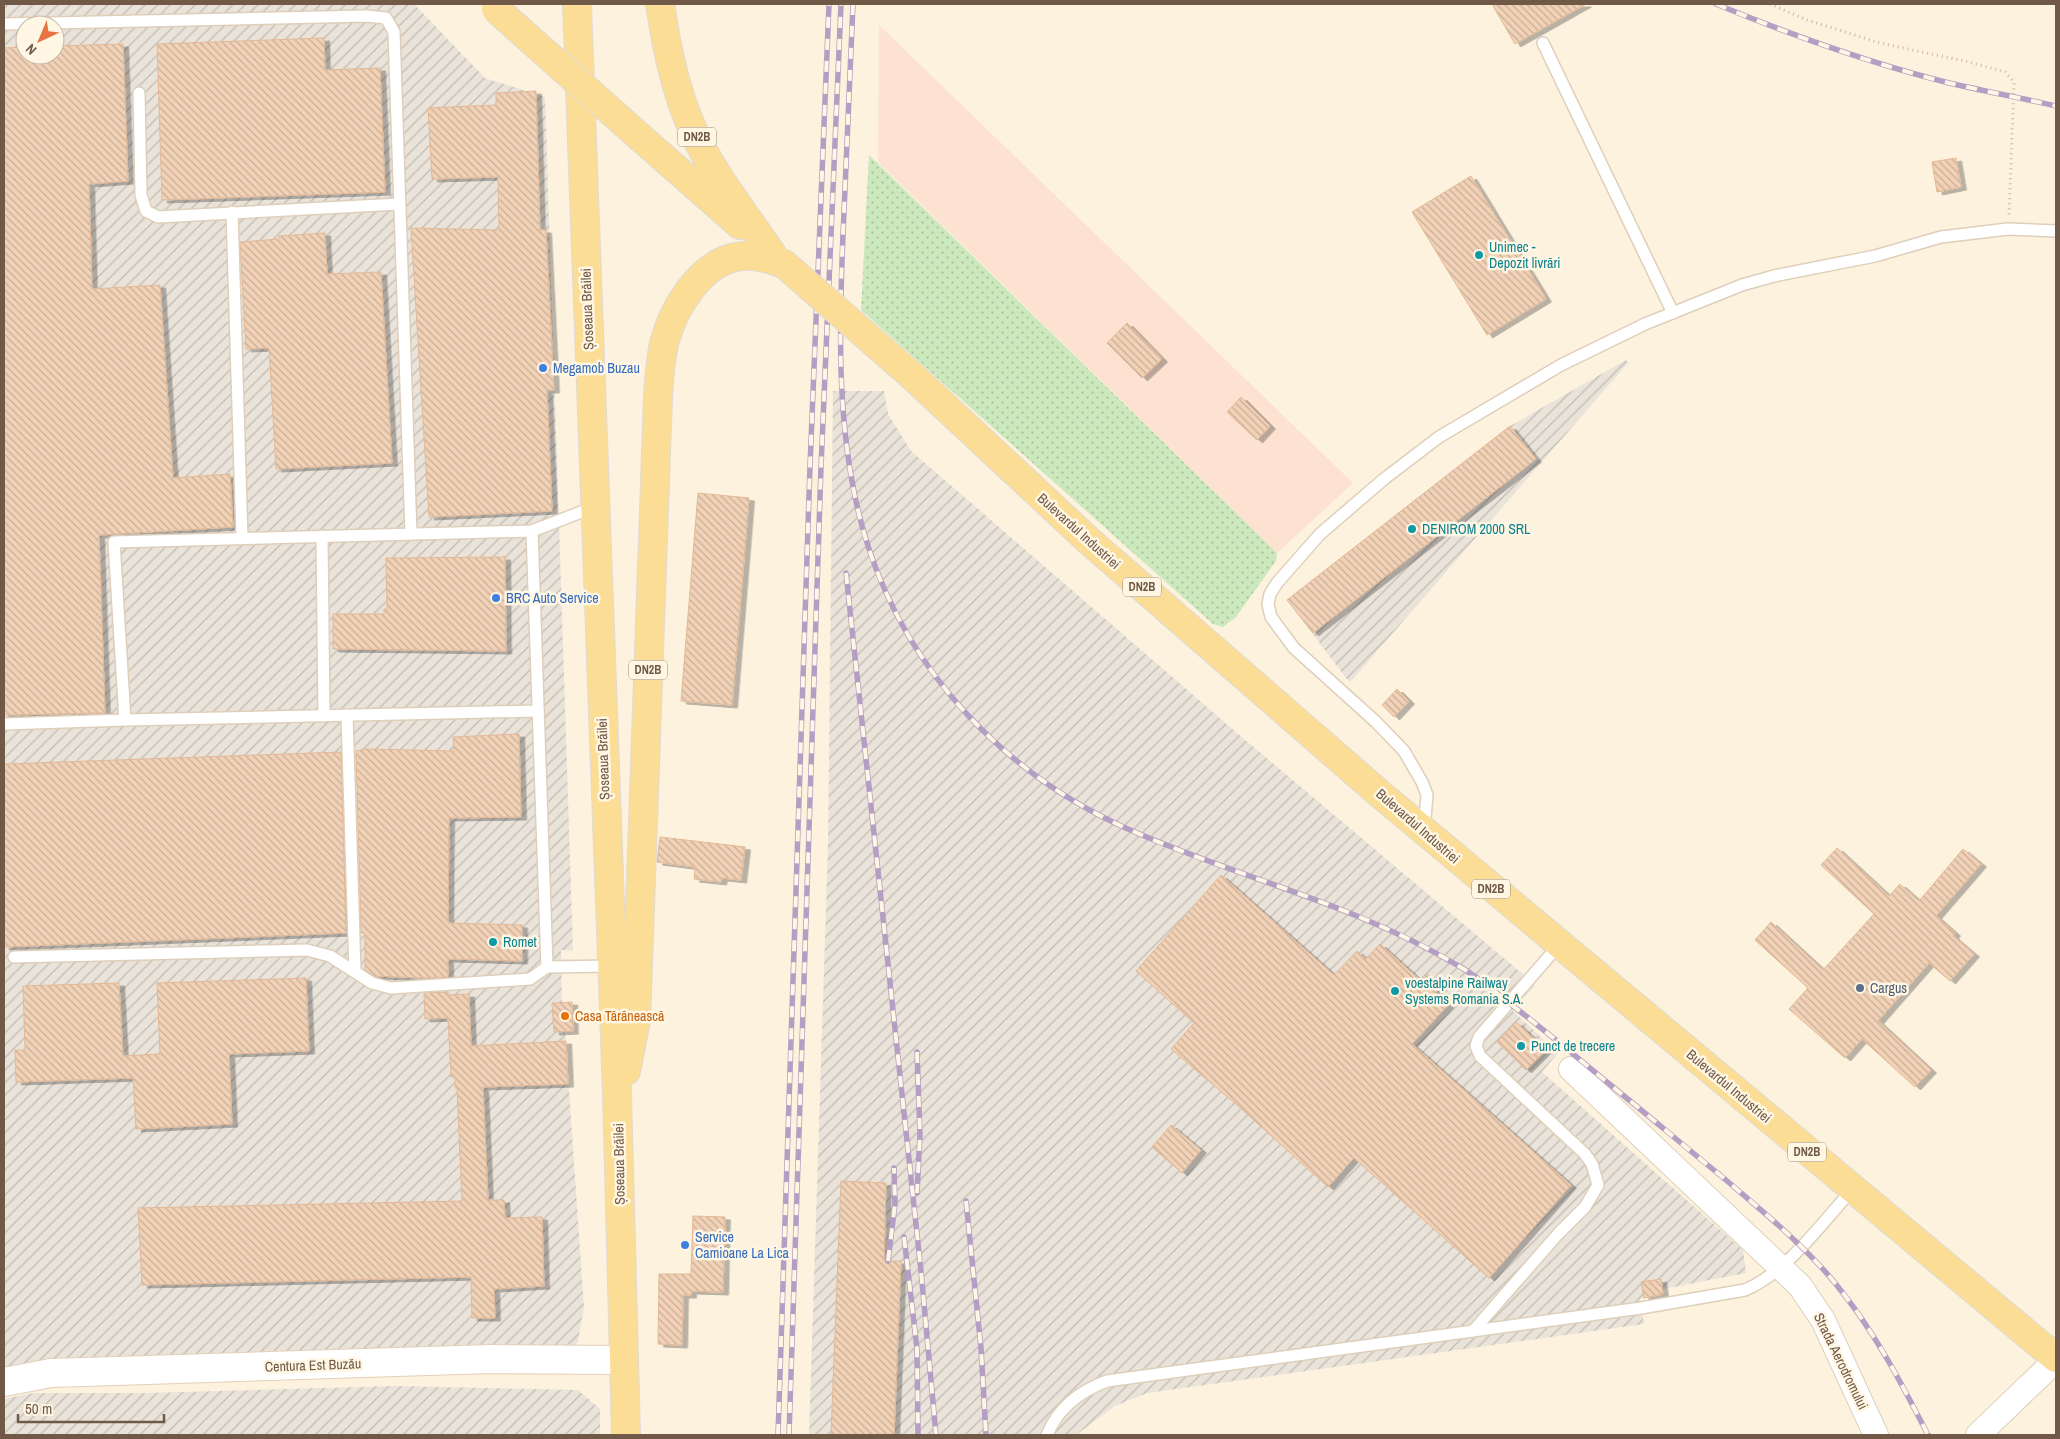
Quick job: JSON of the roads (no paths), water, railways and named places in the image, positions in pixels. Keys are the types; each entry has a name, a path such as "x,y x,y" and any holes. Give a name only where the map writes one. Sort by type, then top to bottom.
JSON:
{"main road":[{"name":"Șoseaua Brăilei","path":"577,4 617,1094 626,1435"},
{"name":"DN2B","path":"660,4 670,64 691,126 716,174 778,259"},
{"name":"DN2B","path":"493,6 778,259"},
{"name":"DN2B","path":"617,1094 626,1070 636,1020 658,398 661,365 669,329 686,297 698,281 719,262 736,257 753,256 778,259"},
{"name":"Bulevardul Industriei","path":"778,259 910,374 1088,540 1424,831 2056,1359"},
{"name":"Centura Est Buzău","path":"4,1382 51,1373 491,1359 623,1360"}],"street":[{"name":"Strada Aerodromului","path":"1570,1069 1800,1286 1823,1320 1876,1435"},
{"path":"1978,1435 2056,1359"}],"lane":[{"path":"4,24 366,16 386,18 394,32 410,534"},
{"path":"1542,43 1673,313"},
{"path":"139,93 141,195 146,212 158,217 399,204"},
{"path":"232,212 242,538"},
{"path":"1424,831 1426,795 1414,766 1404,751 1376,722 1294,648 1271,617 1268,604 1270,594 1277,583 1320,534 1384,479 1439,437 1562,365 1645,324 1742,286 1774,276 1875,256 1941,237 2008,229 2056,231"},
{"path":"125,720 114,542 532,531 594,507"},
{"path":"532,531 547,967"},
{"path":"322,536 324,716"},
{"path":"4,724 538,711"},
{"path":"347,715 355,972"},
{"path":"1474,1331 1558,1234 1585,1207 1598,1185 1592,1164 1585,1154 1480,1056 1476,1046 1479,1037 1560,944"},
{"path":"14,957 307,950 330,956 372,983 391,988 530,979 547,967 611,966"},
{"path":"1047,1435 1057,1416 1067,1405 1090,1387 1107,1381 1730,1294 1760,1284 1782,1267 1852,1190"}],"railway":[{"path":"778,1435 810,466 829,4"},
{"path":"789,1435 821,467 841,4"},
{"path":"853,4 840,337 844,423 849,465 857,506 868,546 886,592 909,636 936,677 968,715 1003,749 1042,780 1083,807 1169,846 1295,892 1378,925 1457,965 1486,984 1720,1175 1809,1254 1835,1283 1874,1337 1928,1435"},
{"path":"1716,4 1773,27 1889,67 1949,83 2056,106"},
{"path":"846,573 921,1271 936,1435"},
{"path":"917,1052 920,1135 917,1193"},
{"path":"888,1261 895,1204 894,1168"},
{"path":"966,1201 981,1348 986,1435"},
{"path":"904,1237 917,1349 918,1435"}],"place":[{"name":"Unimec - Depozit livrări","path":"1479,255"},
{"name":"Megamob Buzau","path":"543,368"},
{"name":"DENIROM 2000 SRL","path":"1412,529"},
{"name":"BRC Auto Service","path":"496,598"},
{"name":"Romet","path":"493,942"},
{"name":"Cargus","path":"1860,988"},
{"name":"voestalpine Railway Systems Romania S.A.","path":"1395,991"},
{"name":"Casa Tărănească","path":"565,1016"},
{"name":"Punct de trecere","path":"1521,1046"},
{"name":"Service Camioane La Lica","path":"685,1245"}]}
